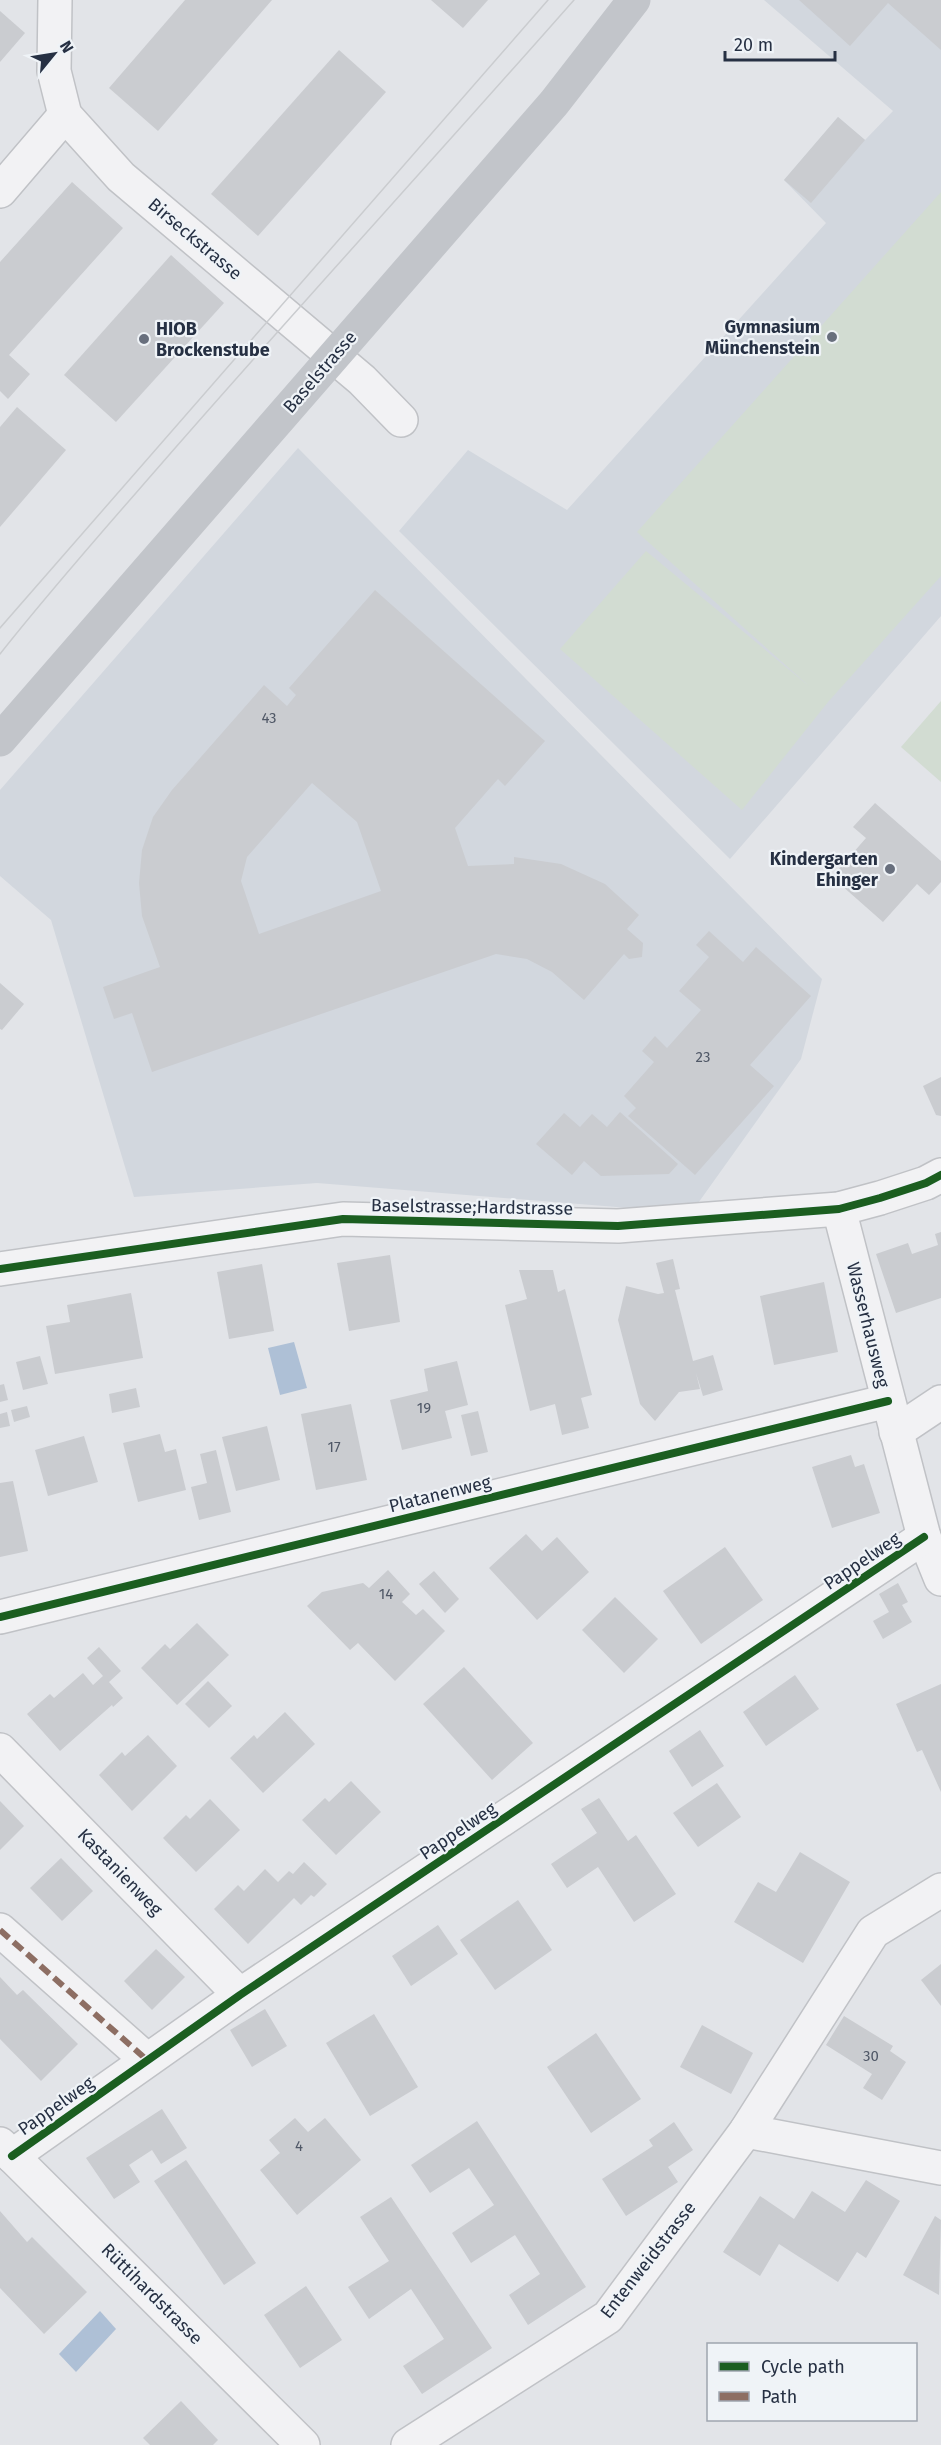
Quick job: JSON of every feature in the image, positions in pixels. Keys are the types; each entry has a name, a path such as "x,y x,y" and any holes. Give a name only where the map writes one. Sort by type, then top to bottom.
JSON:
{"main road":[{"name":"Baselstrasse","path":"0,740 554,103 634,0"}],"street":[{"path":"0,191 64,115 54,70 55,0"},
{"name":"Birseckstrasse","path":"64,115 121,177 362,380 401,420"},
{"name":"Baselstrasse;Hardstrasse","path":"0,1269 343,1219 618,1226 839,1209 926,1183 941,1175"},
{"name":"Wasserhausweg","path":"839,1209 924,1537 941,1579"},
{"name":"Platanenweg","path":"0,1617 888,1401"},
{"path":"896,1432 941,1402"},
{"name":"Pappelweg","path":"6,2150 147,2060 240,1995 924,1537"},
{"name":"Kastanienweg","path":"0,1750 240,1995"},
{"name":"Entenweidstrasse","path":"408,2445 608,2317 746,2131 873,1932 941,1890"},
{"path":"0,1930 147,2060"},
{"path":"746,2131 941,2168"},
{"name":"Rüttihardstrasse","path":"6,2150 303,2445"}],"shaded area":[{"name":"Gymnasium Münchenstein","path":"764,0 941,0 941,616 730,859 399,531 468,450 567,510 826,223 784,180 838,117 865,140 893,111"},
{"path":"941,192 941,576 828,702 742,810 560,649 646,551 810,687 637,532"},
{"path":"298,448 822,979 801,1059 691,1213 317,1183 134,1197 51,920 0,876 0,790"},
{"path":"941,701 941,782 901,747"}],"water":[{"path":"294,1342 307,1388 280,1395 268,1348"},
{"path":"100,2311 116,2329 76,2372 59,2354"}],"building":[{"path":"185,0 272,0 158,131 109,88"},
{"path":"431,0 488,0 463,28"},
{"path":"799,0 941,0 941,50 888,3 850,46"},
{"path":"0,11 25,33 0,62"},
{"path":"339,50 386,92 258,236 211,194"},
{"path":"838,117 865,140 811,203 784,180"},
{"path":"72,182 123,228 9,355 30,374 8,399 0,391 0,262"},
{"name":"HIOB Brockenstube","path":"171,255 224,303 116,422 64,375"},
{"path":"17,407 66,450 0,527 0,427"},
{"path":"375,590 545,741 505,786 498,779 455,828 468,866 514,864 514,857 561,864 605,884 639,915 627,929 643,943 642,957 629,959 624,954 584,1000 552,972 527,959 496,954 152,1072 132,1013 114,1019 103,987 160,967 142,916 139,883 142,850 153,817 172,790 264,685 287,706 296,695 289,688","holes":["312,783 357,822 381,891 259,934 241,881 247,857"]},
{"name":"Kindergarten Ehinger","path":"875,803 941,861 941,882 929,895 917,884 883,922 832,877 866,838 853,827"},
{"path":"709,931 743,962 756,947 811,996 750,1065 774,1086 695,1175 628,1116 636,1108 624,1096 654,1062 642,1051 655,1036 667,1048 701,1010 679,991 709,957 696,945"},
{"path":"0,983 24,1004 2,1030 0,1029"},
{"path":"941,1077 941,1116 936,1115 923,1086"},
{"path":"620,1112 678,1164 669,1174 601,1176 584,1161 572,1175 536,1144 564,1113 580,1127 592,1114 607,1127"},
{"path":"941,1232 941,1298 896,1313 876,1254 908,1243 912,1254 938,1245 935,1234"},
{"path":"390,1255 400,1322 349,1331 337,1263"},
{"path":"673,1259 680,1289 675,1290 693,1361 713,1355 723,1390 703,1396 696,1373 700,1389 679,1392 655,1421 640,1404 618,1320 626,1286 658,1294 664,1293 656,1263"},
{"path":"262,1264 274,1331 229,1339 217,1272"},
{"path":"519,1270 553,1270 558,1292 565,1289 592,1395 581,1398 589,1428 562,1435 555,1404 530,1411 505,1305 527,1299"},
{"path":"824,1282 838,1352 774,1365 760,1296"},
{"path":"131,1293 143,1358 55,1374 46,1326 70,1322 67,1305"},
{"path":"40,1356 48,1384 23,1390 16,1362"},
{"path":"457,1361 468,1405 445,1411 452,1438 402,1450 390,1400 428,1391 424,1369"},
{"path":"4,1384 8,1400 0,1402 0,1385"},
{"path":"136,1388 140,1407 112,1413 109,1394"},
{"path":"351,1404 367,1480 316,1490 301,1414"},
{"path":"27,1406 30,1417 14,1422 11,1410"},
{"path":"478,1411 488,1452 471,1456 461,1415"},
{"path":"7,1412 10,1426 0,1428 0,1414"},
{"path":"267,1426 280,1480 236,1491 222,1437"},
{"path":"160,1434 165,1452 176,1449 186,1490 138,1502 123,1443"},
{"path":"84,1436 98,1482 48,1496 35,1450"},
{"path":"216,1450 231,1512 199,1520 191,1487 207,1483 200,1454"},
{"path":"851,1455 855,1467 864,1464 880,1513 832,1528 812,1467"},
{"path":"13,1481 28,1551 0,1557 0,1483"},
{"path":"526,1534 542,1551 557,1537 589,1572 537,1620 489,1568"},
{"path":"725,1547 763,1600 701,1644 663,1591"},
{"path":"388,1570 410,1594 402,1602 416,1615 423,1609 445,1631 395,1681 358,1643 350,1650 307,1606 322,1592 363,1583 369,1588"},
{"path":"434,1571 459,1599 445,1613 419,1584"},
{"path":"898,1583 908,1602 902,1605 912,1622 883,1639 873,1621 889,1612 879,1594"},
{"path":"615,1597 658,1639 624,1673 582,1630"},
{"path":"197,1623 229,1655 177,1705 141,1668 165,1644 170,1649"},
{"path":"99,1647 121,1671 109,1682 123,1698 60,1751 27,1714 50,1694 54,1698 83,1673 93,1685 103,1676 87,1658"},
{"path":"464,1667 533,1743 492,1780 423,1704"},
{"path":"795,1675 819,1709 766,1746 743,1712"},
{"path":"208,1681 232,1706 209,1728 185,1704"},
{"path":"941,1684 941,1792 922,1750 917,1752 896,1704"},
{"path":"285,1712 315,1744 263,1793 230,1758 254,1735 257,1739"},
{"path":"700,1730 724,1766 692,1787 669,1751"},
{"path":"148,1735 177,1766 132,1811 99,1775 122,1752 125,1756"},
{"path":"351,1781 381,1812 336,1855 302,1820 325,1798 329,1802"},
{"path":"717,1783 741,1817 698,1847 673,1813"},
{"path":"599,1798 628,1841 636,1835 676,1894 634,1922 598,1867 567,1888 551,1864 597,1833 581,1809"},
{"path":"210,1799 240,1830 196,1872 163,1838 186,1815 190,1819"},
{"path":"0,1801 24,1826 0,1850"},
{"path":"800,1852 850,1882 803,1963 734,1922 758,1882 776,1892"},
{"path":"61,1858 93,1891 62,1921 30,1888"},
{"path":"304,1862 327,1884 314,1897 311,1895 301,1905 294,1898 248,1944 214,1909 238,1885 244,1891 265,1869 278,1882 289,1871 293,1874"},
{"path":"518,1900 552,1950 495,1990 460,1940"},
{"path":"438,1925 458,1954 411,1986 392,1956"},
{"path":"156,1949 185,1977 152,2010 124,1981"},
{"path":"941,1964 941,2006 921,1980"},
{"path":"0,1977 17,1995 23,1990 78,2044 41,2081 0,2039"},
{"path":"265,2009 287,2046 252,2067 230,2030"},
{"path":"374,2014 418,2087 370,2116 326,2043"},
{"path":"844,2016 893,2046 890,2051 906,2062 882,2100 863,2088 872,2074 826,2045"},
{"path":"702,2025 753,2053 731,2094 680,2067"},
{"path":"596,2033 641,2099 591,2133 547,2067"},
{"path":"162,2109 187,2148 161,2164 152,2150 129,2165 140,2182 114,2199 86,2158"},
{"path":"295,2118 308,2132 325,2118 361,2160 297,2215 260,2170 280,2153 269,2140"},
{"path":"477,2121 586,2287 528,2325 509,2295 540,2274 515,2235 471,2263 452,2233 494,2205 469,2168 430,2193 411,2165"},
{"path":"674,2122 693,2150 668,2167 678,2182 626,2216 602,2179 653,2146 649,2140"},
{"path":"186,2160 256,2263 224,2285 154,2181"},
{"path":"866,2180 900,2201 866,2258 857,2252 838,2282 779,2244 760,2276 723,2252 760,2196 794,2219 812,2191 845,2212"},
{"path":"391,2197 492,2348 422,2394 403,2366 444,2339 411,2289 369,2319 348,2287 389,2261 360,2217"},
{"path":"0,2211 27,2242 32,2237 87,2292 44,2334 0,2288"},
{"path":"935,2216 941,2220 939,2295 903,2275"},
{"path":"306,2286 342,2340 300,2368 264,2315"},
{"path":"181,2401 218,2440 213,2445 150,2445 143,2438"}],"tram line":[{"path":"0,628 548,0"},
{"path":"0,654 176,447 574,0"}],"marked path":[{"path":"0,1930 147,2060"}],"cycle path":[{"path":"0,1269 343,1219 618,1226 839,1209 926,1183 941,1175"},
{"path":"0,1617 888,1401"},
{"path":"12,2156 240,1995 924,1537"}],"place":[{"name":"Gymnasium Münchenstein","path":"832,337"},
{"name":"HIOB Brockenstube","path":"144,339"},
{"name":"Kindergarten Ehinger","path":"890,869"}]}
